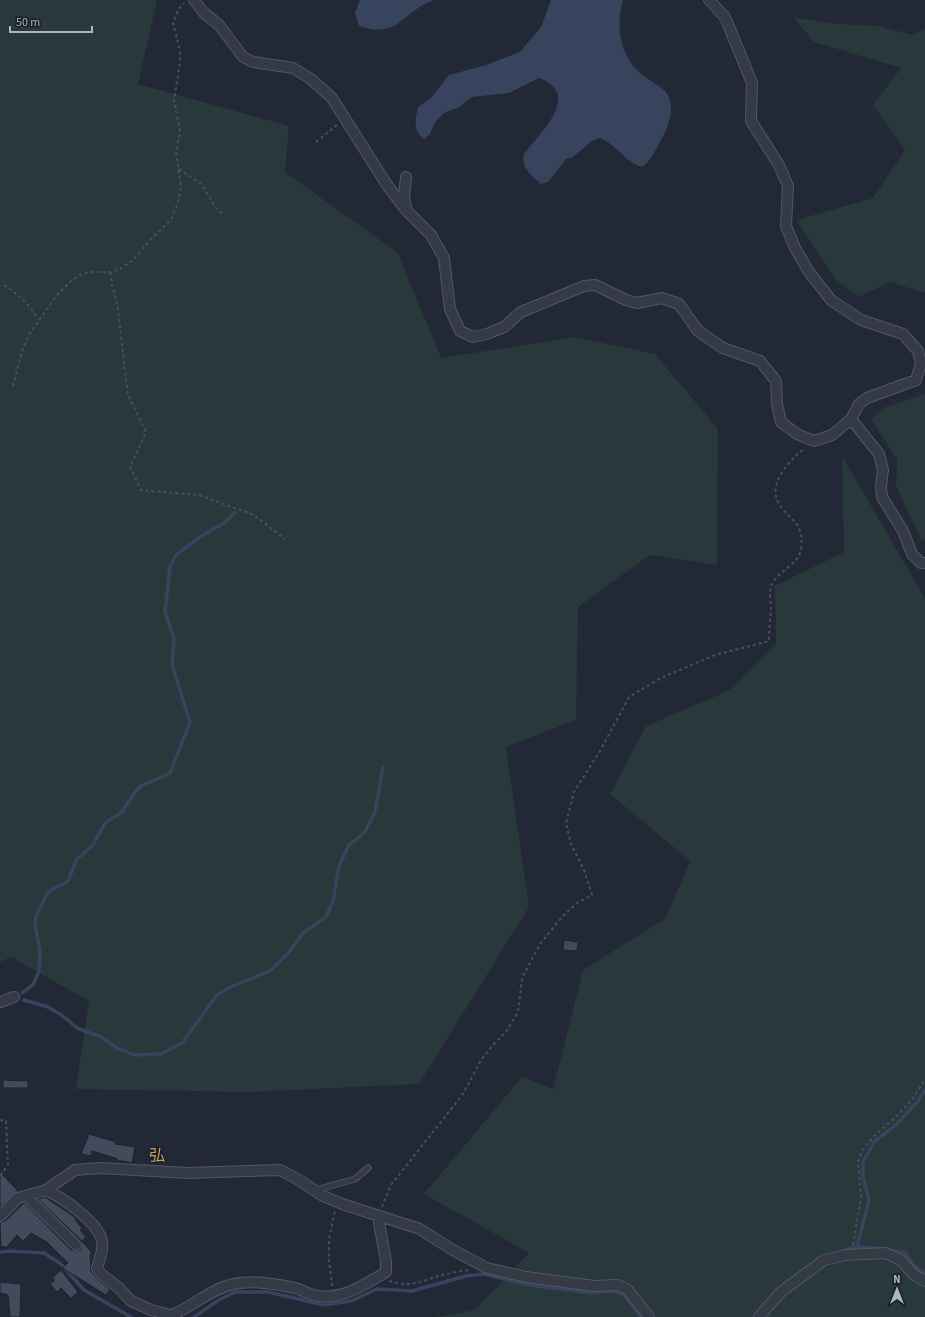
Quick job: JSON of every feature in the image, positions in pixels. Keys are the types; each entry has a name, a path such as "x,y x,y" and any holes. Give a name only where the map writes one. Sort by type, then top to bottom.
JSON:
{"street":[{"path":"194,0 203,12 219,24 243,57 253,62 293,68 311,79 332,98 387,185 406,210 431,235 444,258 450,309 460,330 473,336 487,334 504,327 521,312 584,286 595,285 626,300 637,303 662,298 679,304 698,331 723,348 760,361 776,381 777,404 781,422 797,434 814,441 832,434 851,419 858,404 867,398 916,380 921,364 918,352 903,334 861,320 831,300 809,272 795,248 786,226 788,186 779,166 751,121 752,83 725,17 709,0"},
{"path":"406,177 404,196 406,210"},
{"path":"851,419 879,454 883,470 881,486 882,497 903,530 912,554 921,563 925,563"},
{"path":"0,1002 14,997"},
{"path":"0,1216 18,1198 46,1190 75,1170 100,1168 188,1173 280,1170 300,1180 319,1193 378,1217 420,1229 451,1249 485,1267 526,1277 594,1286 617,1285 627,1289 649,1317"},
{"path":"46,1190 69,1202 98,1232 102,1240 103,1249 97,1268 101,1274 131,1301 150,1310 175,1316 176,1313 192,1306 218,1289 234,1284 274,1284 296,1288 318,1296 348,1293 386,1272 386,1261 378,1217"},
{"path":"26,1196 76,1246"},
{"path":"759,1317 781,1292 824,1260 852,1254 885,1253 901,1260 914,1275 925,1281"}],"lane":[{"path":"319,1193 355,1179 368,1168"}],"path":[{"path":"13,386 22,351 38,319 57,295 71,281 90,272 111,272 120,269 133,260 152,238 171,220 178,203 181,186 176,152 180,131 174,101 180,62 180,51 173,23 178,10 186,0"},
{"path":"316,142 346,118"},
{"path":"178,169 201,184 216,208 224,215"},
{"path":"111,272 112,286 117,302 128,395 146,432 130,467 141,490 199,495 254,515 286,539"},
{"path":"4,285 18,294 26,302 38,319"},
{"path":"378,1217 391,1185 464,1094 481,1060 506,1032 518,1012 522,978 540,944 563,916 577,903 592,895 584,870 571,844 566,823 574,792 600,751 629,697 662,678 715,655 769,641 770,588 774,580 799,555 801,548 801,535 798,525 778,502 776,490 782,472 797,454 814,441"},
{"path":"852,1254 853,1237 860,1198 858,1162 862,1152 876,1134 895,1118 912,1100 925,1078"},
{"path":"0,1120 6,1121 8,1165 0,1176"},
{"path":"319,1193 324,1202 335,1211 329,1238 332,1295"},
{"path":"379,1276 386,1280 403,1285 420,1283 446,1274 485,1267"}],"shaded area":[{"path":"0,0 157,0 138,84 289,126 285,172 398,253 441,358 575,337 655,354 718,429 717,565 650,555 578,607 576,720 506,747 529,907 419,1084 251,1092 76,1089 89,1001 11,957 0,962"},
{"path":"794,18 839,24 879,26 913,35 925,28 925,293 890,282 859,297 836,280 796,220 873,198 905,150 873,105 901,68 814,42"},
{"path":"925,394 925,539 922,541 896,486 897,459 871,419 883,408"},
{"path":"842,456 925,598 925,1317 436,1317 475,1310 529,1253 424,1194 522,1077 553,1089 583,970 666,918 690,861 610,794 646,726 730,690 776,645 775,586 844,552"}],"water":[{"path":"360,0 434,0 423,5 392,27 372,29 359,26 355,13"},
{"path":"551,0 623,0 620,28 623,47 627,56 641,74 665,91 671,103 667,128 653,155 642,167 636,165 606,141 600,138 592,141 573,157 566,159 548,182 541,184 525,167 523,159 524,154 547,125 558,104 557,94 552,85 539,78 509,93 472,97 459,107 444,113 435,122 430,134 424,139 420,136 416,129 418,107 431,98 449,75 486,65 520,52 541,27"}],"building":[{"path":"564,940 578,942 577,951 563,950"},
{"path":"3,1080 28,1081 28,1088 3,1088"},
{"path":"89,1134 116,1142 115,1144 135,1147 132,1163 117,1160 118,1159 92,1151 91,1156 81,1154"},
{"path":"0,1172 18,1191 0,1207"},
{"path":"45,1197 76,1218 75,1220 82,1228 80,1230 86,1237 82,1241 92,1253 90,1255 91,1271 97,1279 110,1289 106,1295 62,1268 68,1263 47,1242 31,1233 23,1241 17,1235 7,1247 1,1247 0,1222 5,1221 24,1203 71,1250 77,1251 81,1249 81,1240 38,1199"},
{"path":"61,1270 78,1292 71,1298 61,1288 57,1292 50,1284 55,1280 52,1278"},
{"path":"0,1282 21,1284 20,1317 10,1317 8,1295 0,1293"}],"waterway":[{"path":"22,993 33,985 39,971 40,951 35,925 36,916 48,892 68,881 77,859 93,845 105,823 122,812 135,792 141,786 170,773 190,722 172,665 174,639 165,612 170,566 176,555 203,535 224,523 235,512"},
{"path":"24,1000 48,1007 63,1016 77,1028 101,1037 117,1048 134,1055 161,1054 182,1043 217,995 230,987 270,971 289,952 303,933 326,917 333,901 339,866 349,845 365,832 375,812 383,767"},
{"path":"842,1251 857,1246 869,1201 863,1177 863,1162 875,1141 896,1125 917,1102 925,1090"},
{"path":"857,1246 880,1249"},
{"path":"886,1250 905,1252 913,1264 925,1273"},
{"path":"0,1252 9,1251 44,1253 61,1264 84,1290 131,1317"},
{"path":"194,1317 219,1300 235,1292 268,1292 324,1305 351,1301 377,1289 412,1291 466,1276 484,1274 529,1285 592,1293 613,1291 623,1294 641,1317"}],"district":[{"name":"弘","path":"157,1156"}]}
